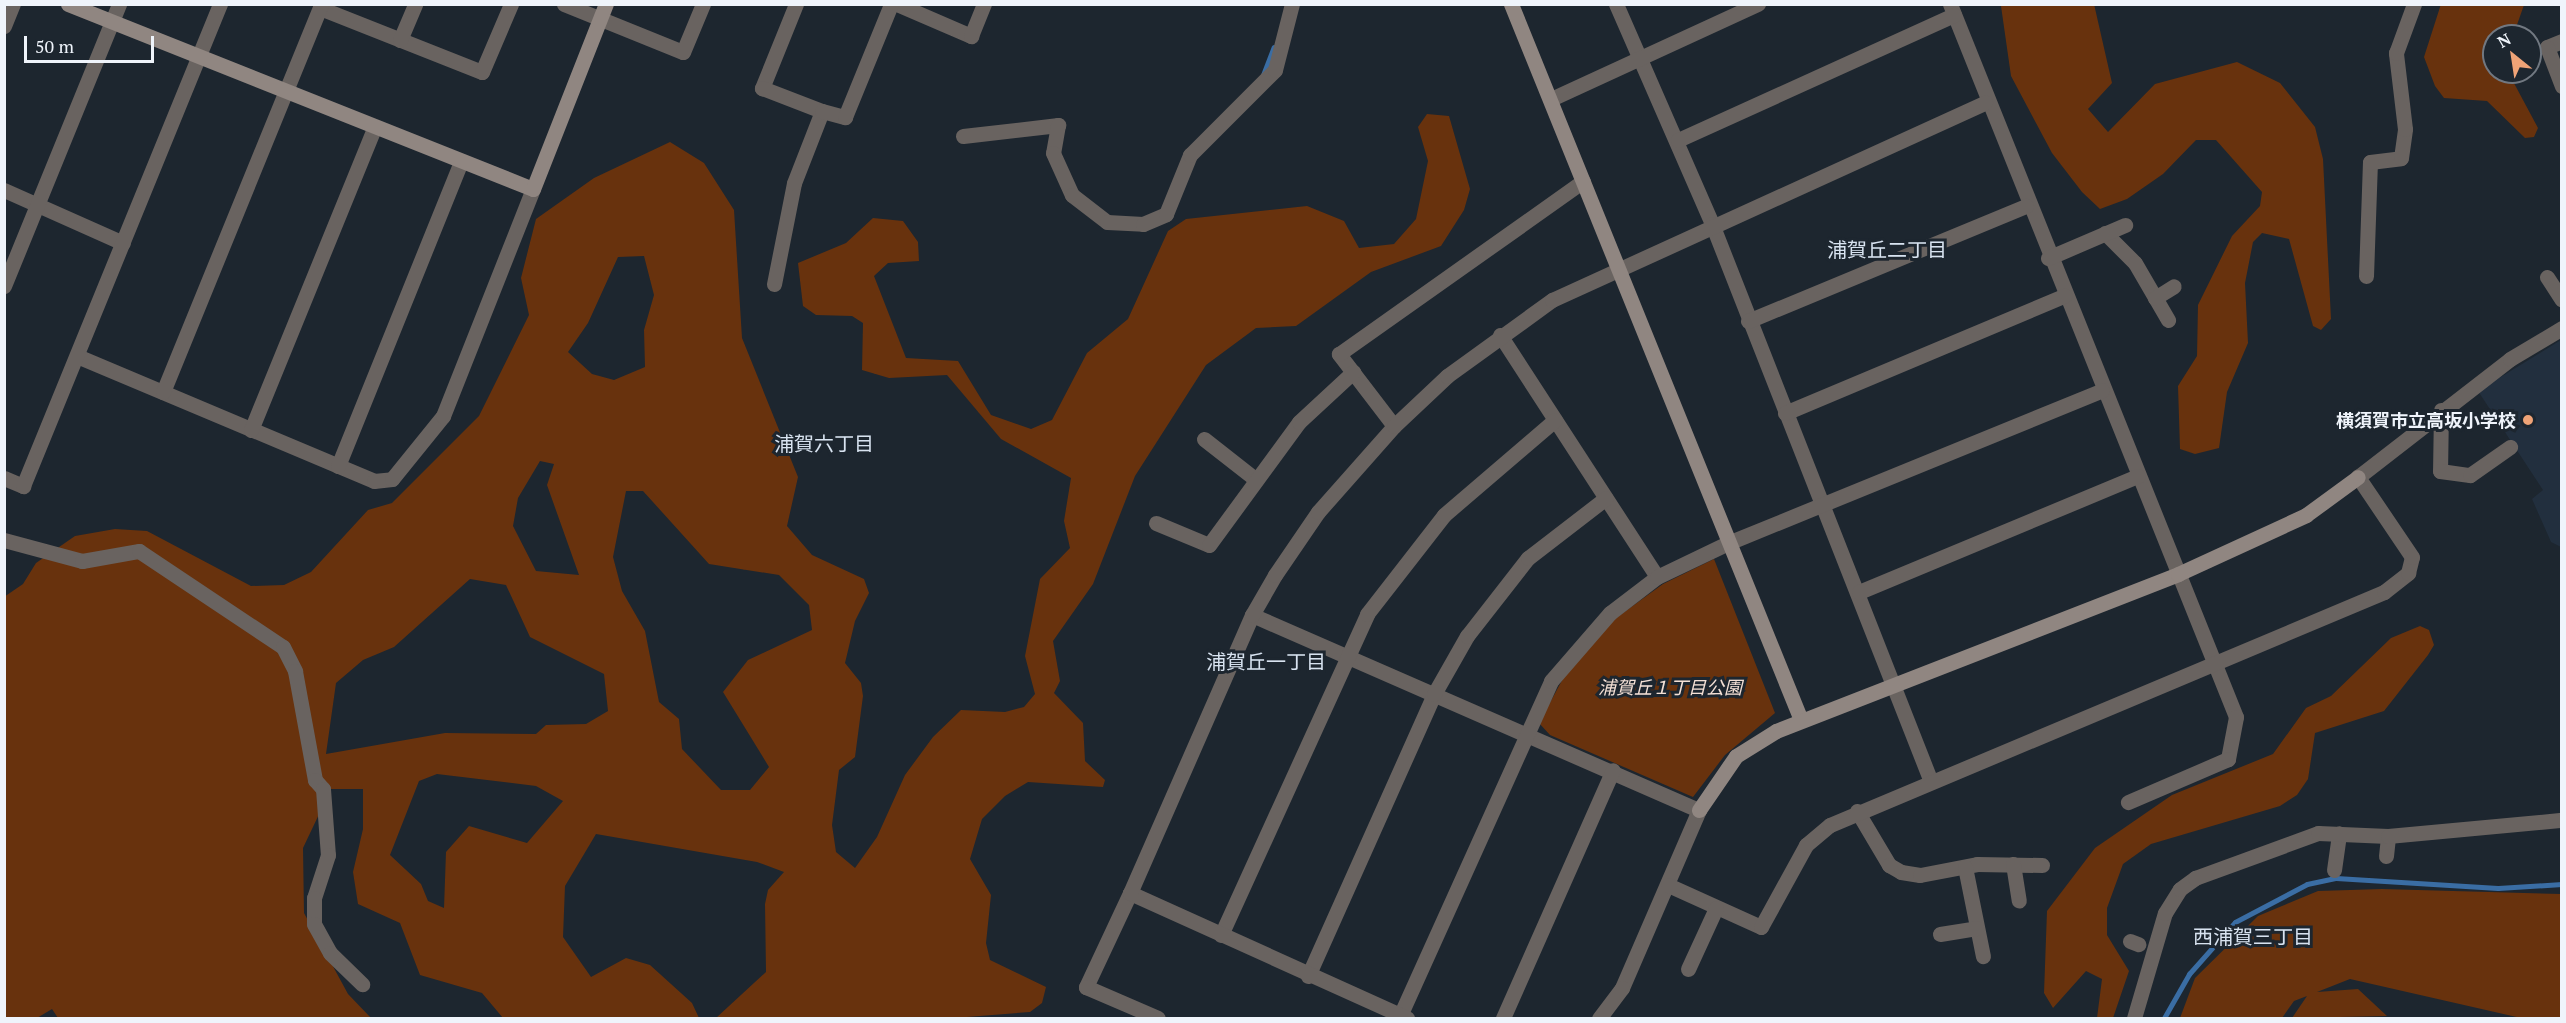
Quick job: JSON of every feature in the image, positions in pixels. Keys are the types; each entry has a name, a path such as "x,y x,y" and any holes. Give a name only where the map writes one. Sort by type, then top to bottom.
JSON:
{"street":[{"path":"4,26 13,4"},
{"path":"68,4 286,90 374,128 533,189"},
{"path":"6,280 40,206 119,4"},
{"path":"4,478 23,486 220,4"},
{"path":"400,40 415,4"},
{"path":"163,392 320,6 482,72 511,4"},
{"path":"564,4 603,11 683,52 703,4"},
{"path":"796,4 762,88 844,117 891,4"},
{"path":"897,4 971,36 984,4"},
{"path":"963,136 1058,124 1053,153 1072,195 1107,222 1143,224 1166,214 1190,155 1275,70 1292,4"},
{"path":"1511,4 1801,720"},
{"path":"1616,4 1678,140 1748,321 1859,592 1930,779"},
{"path":"1551,99 1758,4"},
{"path":"2367,276 2370,162 2401,158 2404,129 2394,69 2403,24 2414,4"},
{"path":"1678,140 1952,10 1985,103 2026,206 2236,717 2228,759 2128,802"},
{"path":"77,356 374,482 392,479 442,416 603,11"},
{"path":"2562,41 2547,47 2562,86"},
{"path":"1158,1018 1086,987 1131,893 1252,615 1318,512 1394,426 1500,335 1552,300 1712,224 1985,103"},
{"path":"774,284 794,183 822,111"},
{"path":"251,430 374,128"},
{"path":"338,466 461,161"},
{"path":"1394,426 1339,354 1583,181"},
{"path":"4,190 123,243"},
{"path":"1748,321 2026,206"},
{"path":"2048,258 2125,225"},
{"path":"2105,233 2135,263 2168,320"},
{"path":"2547,277 2562,300"},
{"path":"2155,298 2174,286"},
{"path":"1785,413 2064,296"},
{"path":"1599,1018 1622,988 1699,810 1736,756 1801,720 2178,574 2306,515 2358,477 2441,410 2562,328"},
{"path":"1500,335 1657,577"},
{"path":"1156,523 1209,545 1254,478 1299,422 1353,372"},
{"path":"1131,893 1402,1018 1526,733 1551,681 1579,645 1657,577 1822,502 2102,390"},
{"path":"2441,410 2440,471 2470,475 2510,447"},
{"path":"1221,935 1345,656 1367,614 1444,515 1555,420"},
{"path":"1204,439 1254,478"},
{"path":"1859,592 2138,476"},
{"path":"1668,885 1761,927 1806,845 1857,811 1930,779 2215,666 2359,605 2408,573 2412,557 2358,477"},
{"path":"1308,976 1434,694 1498,592 1528,558 1606,498"},
{"path":"4,540 82,561 139,551 283,647 295,671 325,807 328,855 314,898 314,924 330,953 362,984"},
{"path":"1252,615 1613,770 1699,810"},
{"path":"1503,1018 1613,770"},
{"path":"1857,811 1889,865 1901,872 1920,875 1965,867 2042,865"},
{"path":"2134,1018 2165,913 2180,889 2195,878 2318,832 2388,836 2562,820"},
{"path":"2334,870 2339,833"},
{"path":"2386,856 2388,836"},
{"path":"2013,864 2019,901"},
{"path":"1965,867 1983,956"},
{"path":"1688,969 1716,908"},
{"path":"1940,934 1977,928"}],"shaded area":[{"name":"横須賀市立高坂小学校","path":"2561,340 2561,547 2551,542 2532,499 2543,490 2478,391"}],"green space":[{"path":"2094,4 2112,83 2088,109 2108,132 2155,84 2237,62 2280,83 2315,127 2323,159 2331,319 2321,330 2313,326 2289,239 2262,233 2253,242 2245,283 2248,343 2227,392 2219,448 2195,454 2180,449 2178,386 2197,356 2198,305 2232,236 2260,206 2262,192 2216,140 2196,140 2163,174 2127,199 2100,209 2082,192 2052,153 2011,76 2001,6"},
{"path":"2441,4 2524,5 2517,24 2482,24 2482,84 2514,84 2538,128 2534,137 2525,138 2487,101 2444,98 2435,86 2424,57"},
{"path":"1427,114 1449,116 1470,189 1464,210 1441,246 1371,272 1296,326 1256,328 1206,365 1135,476 1093,584 1053,641 1060,681 1054,693 1083,723 1085,761 1105,780 1103,787 1028,782 1005,796 982,819 970,859 991,895 986,943 990,960 1046,987 1042,1003 1030,1012 954,1018 716,1018 766,972 765,904 768,890 784,872 757,862 596,834 565,886 563,937 591,977 626,958 650,965 692,1003 699,1018 503,1018 482,993 420,975 400,923 358,904 353,872 363,829 363,789 331,789 303,848 304,913 348,994 371,1018 58,1018 52,1009 37,1018 5,1018 4,597 23,584 36,563 75,536 115,529 147,531 251,586 284,585 311,572 368,510 392,503 479,416 529,315 521,278 536,219 594,178 670,142 704,163 734,210 742,338 798,477 787,526 812,555 864,579 869,593 855,621 845,663 861,683 863,696 855,757 839,770 832,825 836,852 855,868 877,837 905,775 933,737 961,710 1005,712 1024,707 1035,694 1025,656 1040,579 1070,548 1064,521 1071,478 1001,439 947,375 889,378 862,370 863,323 852,316 816,315 803,306 798,263 846,243 873,218 903,221 918,242 919,261 888,263 874,276 906,358 958,361 991,415 1031,429 1052,420 1087,353 1128,319 1168,231 1186,219 1307,206 1344,221 1359,248 1394,244 1416,219 1428,161 1418,127","holes":["644,256 654,295 644,330 645,367 614,380 592,374 568,352 588,323 618,257","540,461 554,464 547,485 579,575 536,571 513,526 518,498","626,491 643,491 709,564 779,575 809,605 812,630 748,660 723,692 769,767 750,790 721,790 682,749 679,719 659,702 645,631 622,591 613,557","470,579 506,585 530,637 604,674 608,711 586,724 546,725 536,734 445,733 326,754 336,683 363,660 394,647","437,774 536,786 563,801 527,843 469,826 446,852 444,908 428,901 421,884 390,855 419,781"]},
{"name":"浦賀丘１丁目公園","path":"1714,559 1775,713 1725,755 1693,797 1550,735 1539,723 1566,673 1605,626 1663,584"},
{"path":"2420,626 2429,630 2434,645 2428,655 2384,711 2315,733 2308,779 2297,795 2280,806 2151,844 2123,864 2107,908 2107,935 2129,971 2113,1018 2097,1018 2102,979 2086,971 2053,1008 2044,993 2047,911 2095,848 2172,795 2273,754 2306,708 2331,696 2391,638"},
{"path":"2382,889 2561,894 2561,1018 2521,1018 2350,979 2317,992 2358,989 2387,1016 2292,1018 2307,996 2294,1001 2282,1018 2180,1018 2195,978 2258,916 2318,891"}],"waterway":[{"path":"1263,75 1274,47"},
{"path":"2164,1018 2189,974 2235,922 2307,884 2336,878 2498,888 2562,884"}],"place":[{"name":"横須賀市立高坂小学校","path":"2528,420"}],"district":[{"name":"浦賀丘二丁目","path":"1887,249"},
{"name":"浦賀六丁目","path":"824,443"},
{"name":"浦賀丘一丁目","path":"1266,661"},
{"name":"西浦賀三丁目","path":"2253,936"}]}
